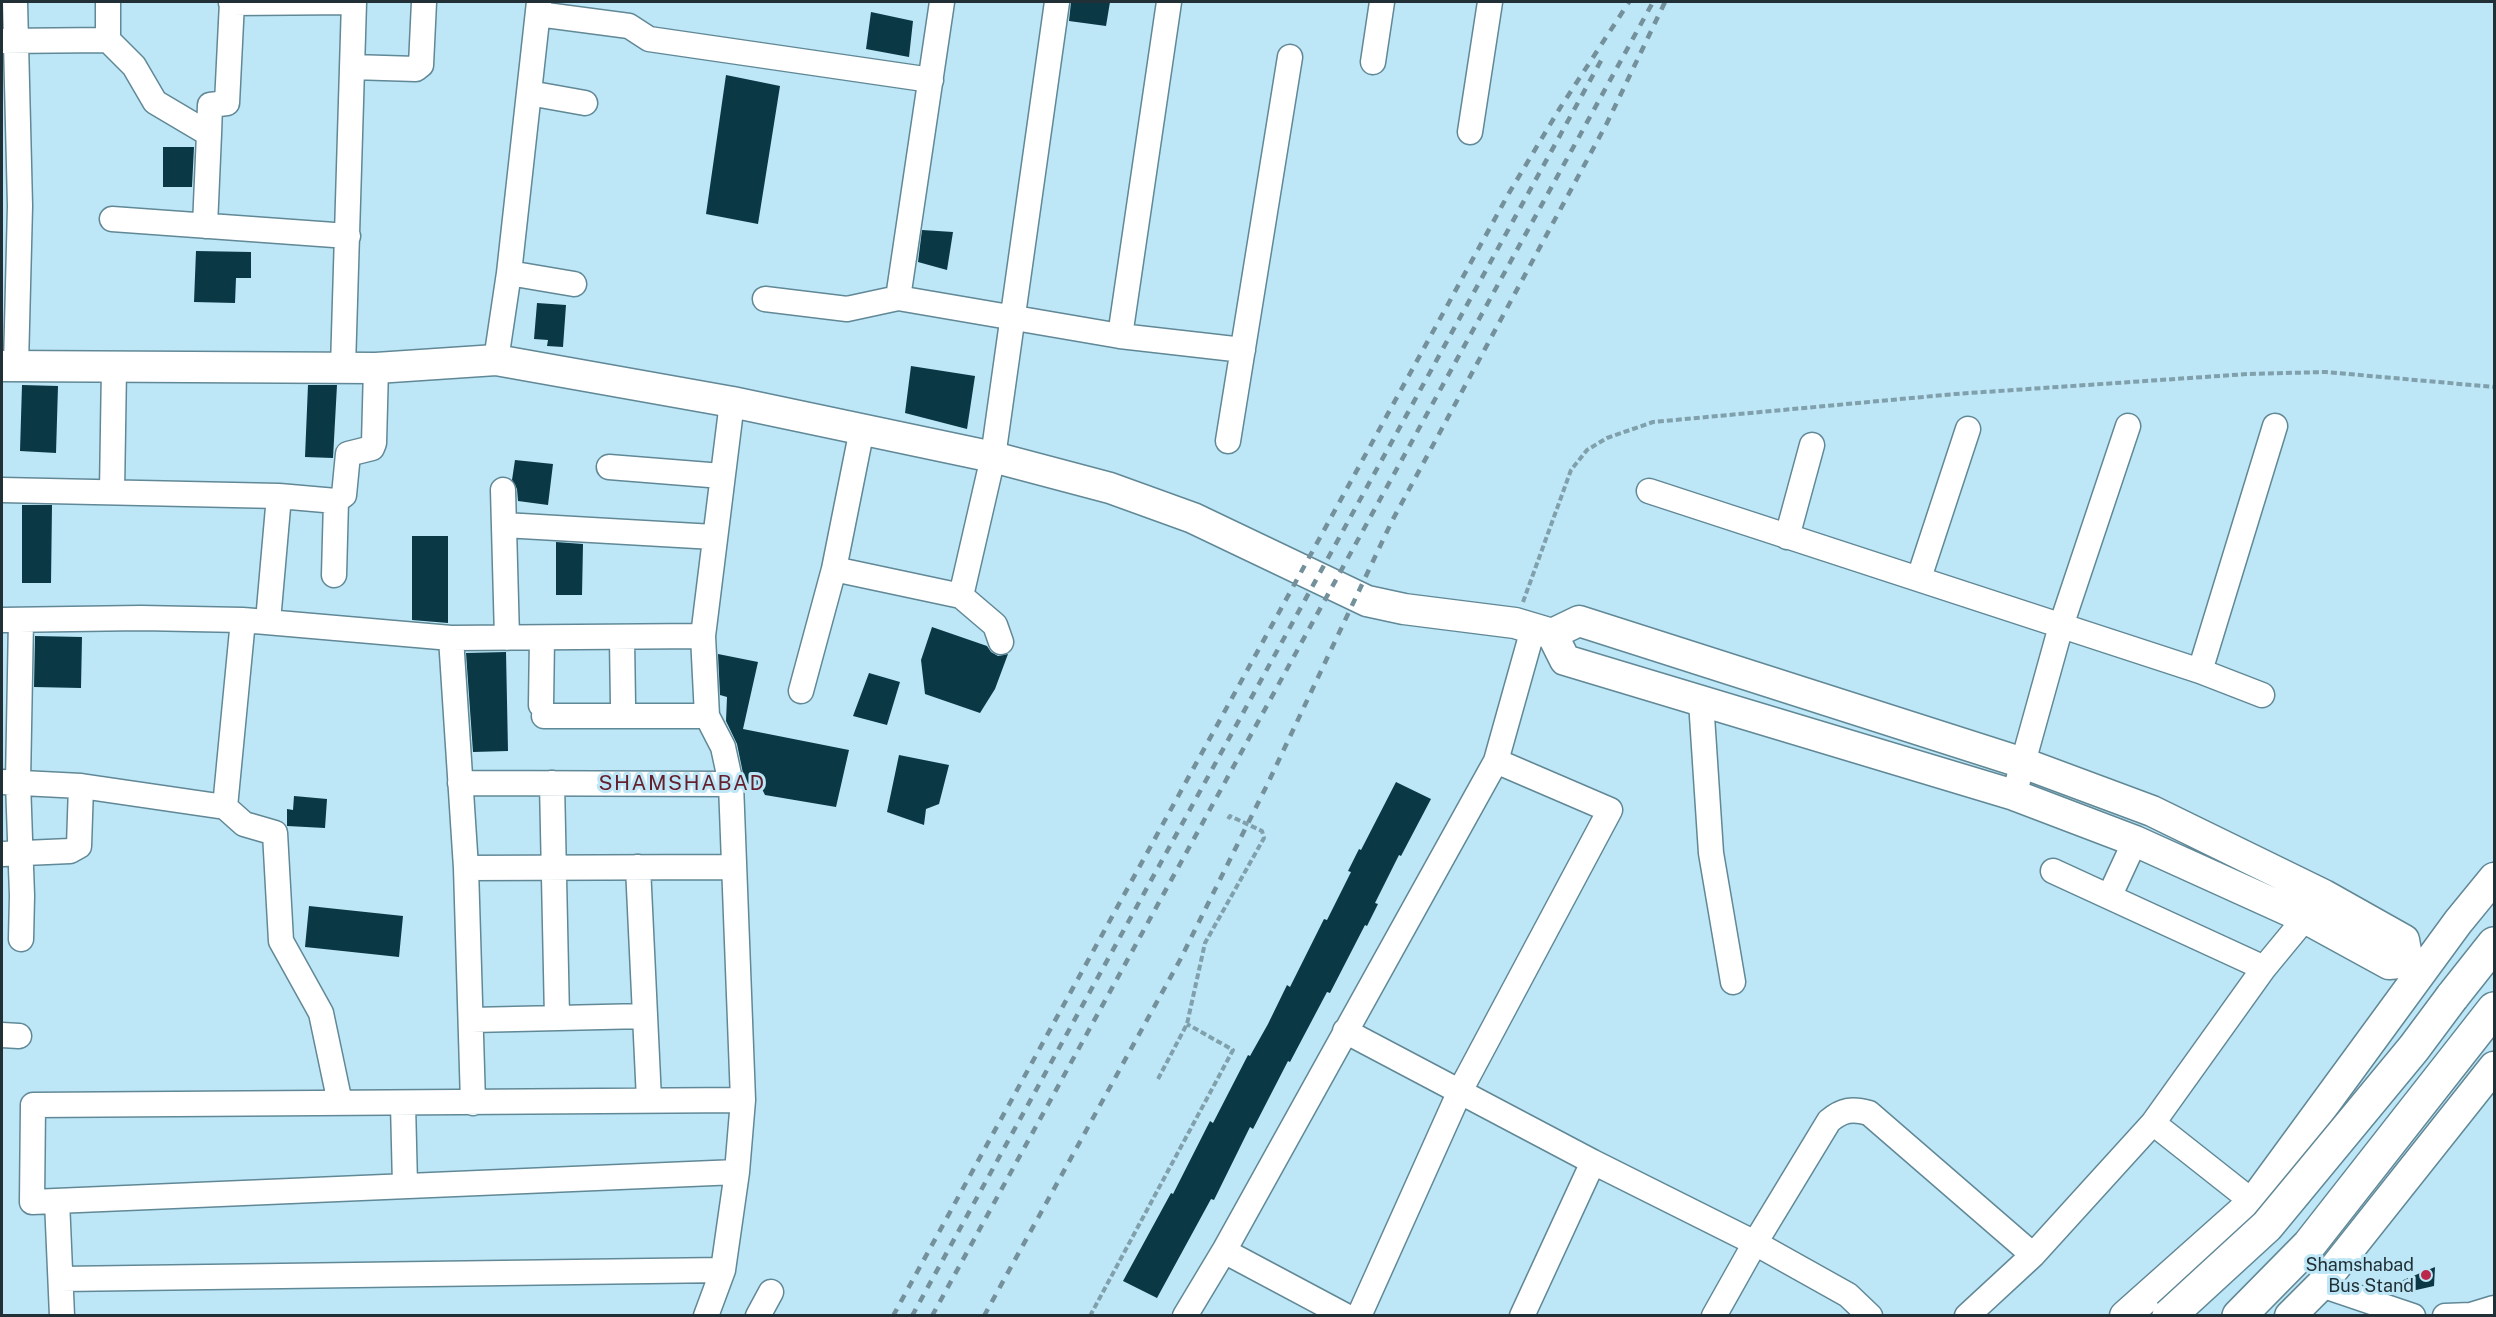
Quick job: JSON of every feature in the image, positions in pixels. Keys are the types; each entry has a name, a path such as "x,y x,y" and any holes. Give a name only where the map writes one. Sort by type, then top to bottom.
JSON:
{"highway":[{"path":"2164,1308 2267,1226 2414,1047 2494,944"},
{"path":"2239,1316 2309,1245 2494,1009"}],"main road":[{"path":"9,365 114,368 376,368 496,360 732,402 993,457 1110,488 1193,518 1367,601 1404,609 1515,623 1542,631 1579,621 2024,763 2152,811 2324,895 2404,940 2415,967"},
{"path":"1542,631 1565,660 2014,795 2134,841 2305,918 2390,964 2415,967"},
{"path":"2125,1316 2164,1308 2253,1202 2415,967 2458,922 2494,878"},
{"path":"2290,1316 2320,1286 2494,1067"}],"street":[{"path":"9,365 11,206 9,41 15,2"},
{"path":"108,2 108,40 134,66 155,102 210,134"},
{"path":"205,226 210,105 227,103 232,2 354,2 343,367"},
{"path":"352,67 416,69 421,65 424,2"},
{"path":"898,298 942,2"},
{"path":"961,596 993,457 1057,2"},
{"path":"1120,336 1169,2"},
{"path":"1373,62 1382,2"},
{"path":"1470,132 1490,2"},
{"path":"496,360 509,273 539,8 628,26 649,39 931,80"},
{"path":"9,41 108,40"},
{"path":"1228,441 1290,57"},
{"path":"529,93 585,103"},
{"path":"112,219 348,236"},
{"path":"509,273 574,284"},
{"path":"765,299 847,309 898,298 1120,336 1243,350"},
{"path":"112,492 114,368"},
{"path":"2,490 279,496 336,501 344,495 348,454 372,448 374,443 376,368"},
{"path":"706,1316 723,1269 737,1172 743,1100 731,784 723,747 707,716 703,636 732,402"},
{"path":"2014,795 2061,626 2128,426"},
{"path":"2200,671 2275,426"},
{"path":"801,691 834,569 862,429"},
{"path":"1919,578 1968,429"},
{"path":"1787,537 1812,445"},
{"path":"609,467 722,476"},
{"path":"503,490 507,638"},
{"path":"1650,491 2200,671 2262,695"},
{"path":"268,621 279,496"},
{"path":"334,575 336,501"},
{"path":"504,525 714,537"},
{"path":"834,569 961,596 995,625 1001,642"},
{"path":"21,939 11,854 11,620 268,621 451,639 622,639 703,636"},
{"path":"225,807 243,620"},
{"path":"1185,1316 1224,1251 1496,761 1542,631"},
{"path":"542,638 543,711 707,716"},
{"path":"451,639 466,868 473,1102"},
{"path":"622,639 623,705"},
{"path":"1701,701 1711,853 1733,981"},
{"path":"1359,1316 1460,1091 1610,810 1496,761"},
{"path":"10,782 81,786 225,807 244,824 275,833 281,941 321,1013 340,1103"},
{"path":"460,783 731,784"},
{"path":"552,783 557,1018"},
{"path":"11,854 70,851 79,846 81,786"},
{"path":"2110,895 2134,841"},
{"path":"638,867 649,1100"},
{"path":"466,868 734,867"},
{"path":"2053,871 2110,895 2264,968"},
{"path":"1967,1316 2034,1255 2152,1123 2264,968 2324,895"},
{"path":"472,1020 645,1016"},
{"path":"1345,1031 1593,1162 1755,1243 1848,1294 1870,1316"},
{"path":"737,1172 32,1202 33,1105 743,1100"},
{"path":"403,1104 405,1185"},
{"path":"1714,1316 1829,1121 1841,1111 1857,1109 1869,1113 2034,1255"},
{"path":"2152,1123 2253,1202"},
{"path":"1522,1316 1593,1162"},
{"path":"57,1201 62,1316"},
{"path":"1224,1251 1347,1316"},
{"path":"61,1279 723,1269"},
{"path":"2320,1286 2413,1316"},
{"path":"758,1316 771,1292"},
{"path":"2445,1316 2471,1315 2494,1308"}],"path":[{"path":"1158,1079 1187,1024 1205,943 1264,838 1262,831 1230,816 1228,819"},
{"path":"1090,1316 1233,1050 1187,1024"}],"building":[{"path":"1071,2 1110,2 1106,26 1069,21"},
{"path":"871,12 913,21 909,57 866,49"},
{"path":"726,75 780,86 758,224 706,214"},
{"path":"163,147 194,147 192,187 163,187"},
{"path":"922,230 953,232 947,270 918,262"},
{"path":"196,251 251,252 251,278 236,278 235,303 194,302"},
{"path":"537,303 566,305 563,347 547,346 548,340 534,339"},
{"path":"911,366 975,376 967,429 905,413"},
{"path":"22,385 58,386 56,453 20,451"},
{"path":"308,385 337,385 333,458 305,457"},
{"path":"515,460 553,464 548,505 518,501 517,489 512,480"},
{"path":"22,505 52,505 51,583 22,583"},
{"path":"412,536 448,536 448,623 412,620"},
{"path":"556,542 583,544 582,595 556,595"},
{"path":"932,627 987,646 998,656 1008,654 995,689 980,713 925,694 921,660"},
{"path":"35,636 82,637 81,688 34,687"},
{"path":"506,652 508,751 473,752 466,653"},
{"path":"718,654 758,662 743,729 849,750 836,807 765,795 761,787 745,783 737,744 726,721 727,697 720,695"},
{"path":"869,673 900,682 887,725 853,716"},
{"path":"899,755 949,765 939,804 926,809 924,825 887,812"},
{"path":"1396,782 1431,799 1401,856 1399,855 1375,903 1378,904 1367,926 1365,925 1330,993 1327,992 1290,1062 1288,1061 1253,1129 1250,1127 1214,1200 1211,1199 1157,1298 1123,1281 1171,1193 1173,1194 1210,1121 1213,1123 1248,1055 1250,1056 1268,1024 1287,985 1290,987 1324,919 1327,920 1351,872 1348,871 1359,849 1361,850"},
{"path":"294,796 327,799 325,828 287,826 287,809 293,810"},
{"path":"309,906 403,916 399,957 305,947"},
{"name":"Shamshabad Bus Stand","path":"2435,1267 2434,1286 2394,1295 2385,1292 2384,1288"}],"railway":[{"path":"893,1316 1509,193 1560,108 1629,2"},
{"path":"932,1316 1653,2"},
{"path":"984,1316 1180,960 1268,783 1392,521 1607,123 1665,2"},
{"path":"912,1316 1603,57"}],"place":[{"name":"Shamshabad Bus Stand","path":"2426,1275"}],"district":[{"name":"SHAMSHABAD","path":"682,784"}]}
